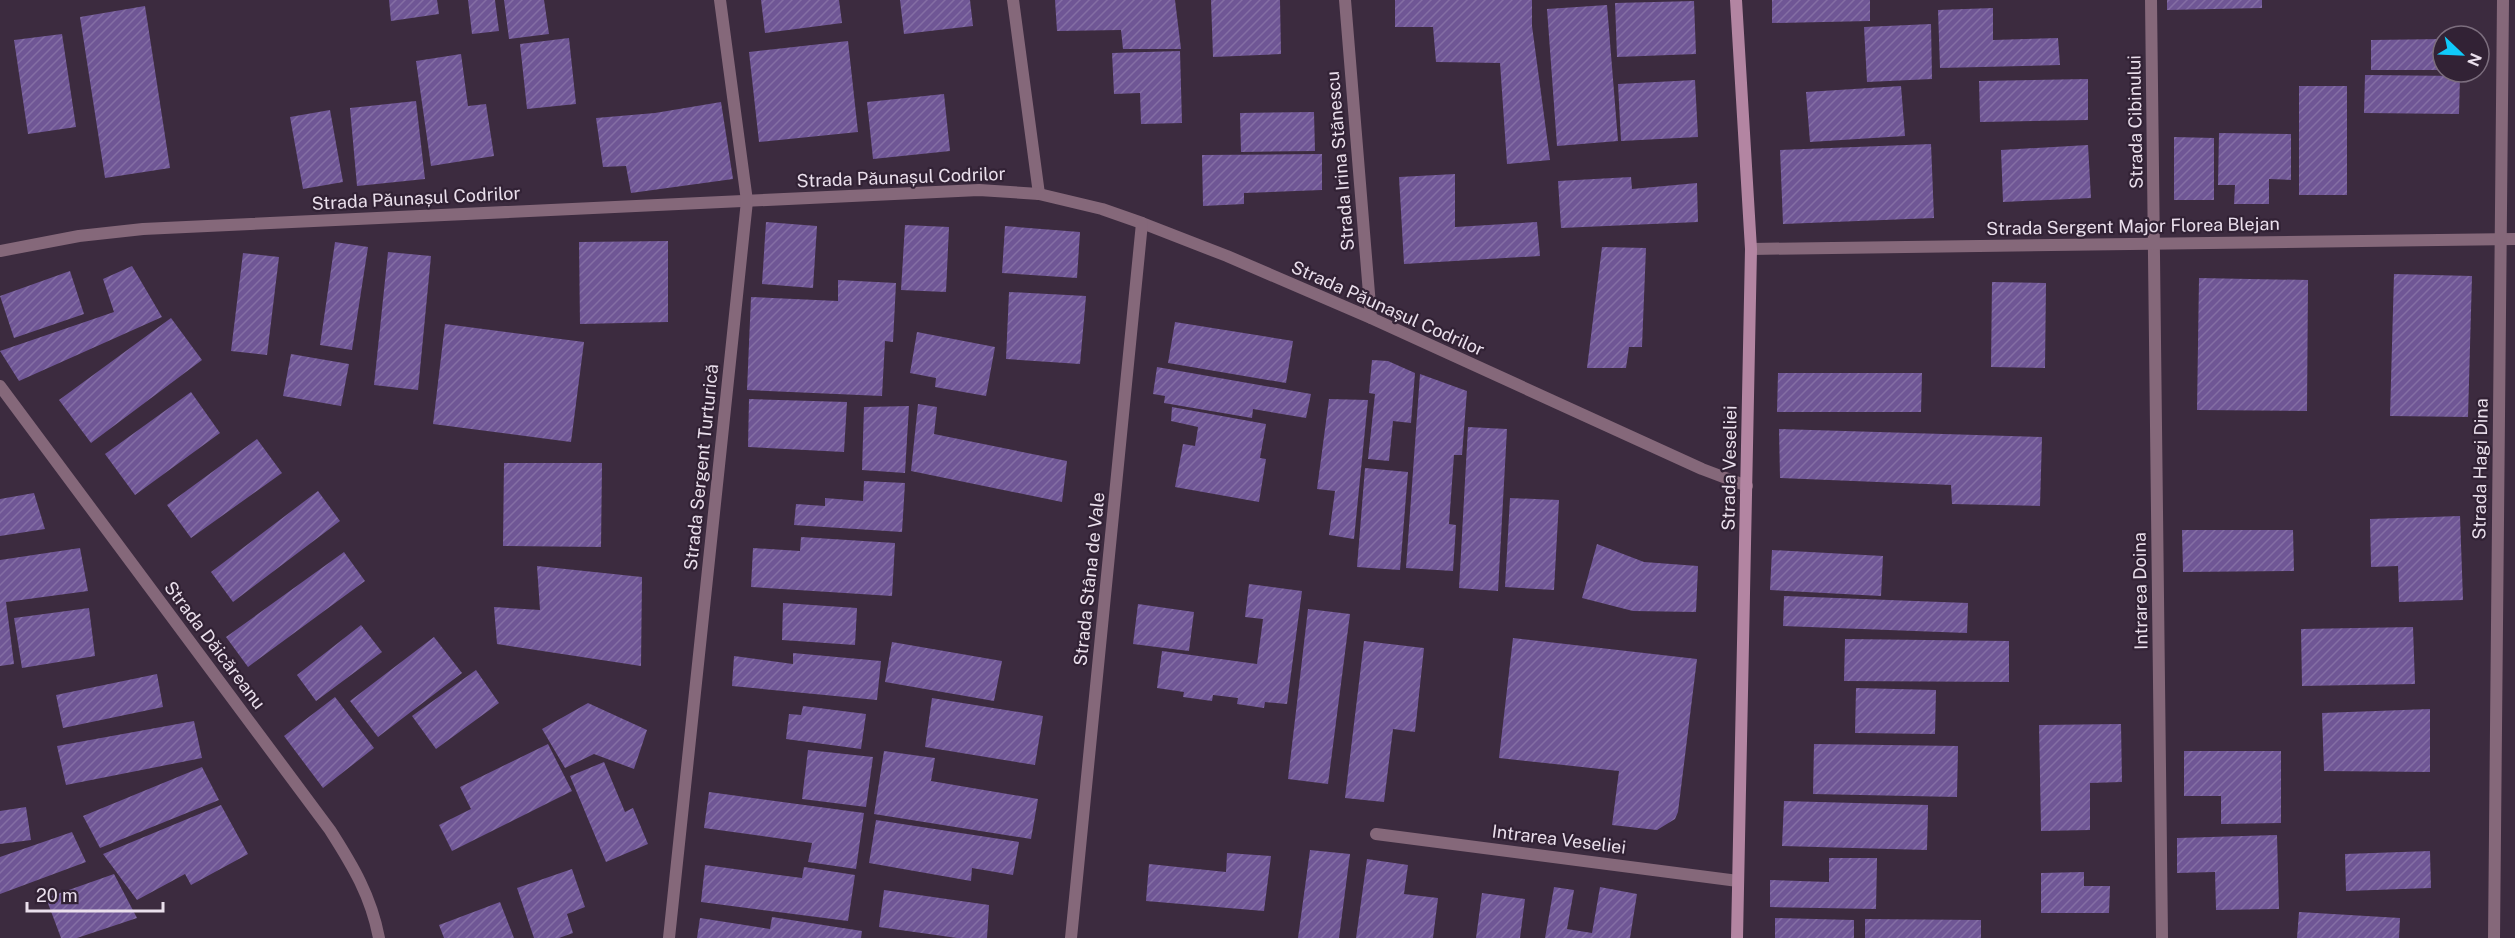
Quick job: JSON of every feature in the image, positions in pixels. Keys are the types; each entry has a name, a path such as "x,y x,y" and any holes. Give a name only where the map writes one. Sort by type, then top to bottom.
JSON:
{"street":[{"name":"Strada Sergent Turturică","path":"669,938 747,201 720,0"},
{"path":"1013,0 1039,194"},
{"name":"Strada Irina Stănescu","path":"1345,0 1371,318"},
{"name":"Strada Veseliei","path":"1736,0 1751,249 1737,938"},
{"name":"Strada Cibinului","path":"2151,0 2154,244"},
{"name":"Strada Hagi Dina","path":"2494,938 2503,0"},
{"name":"Strada Păunașul Codrilor","path":"0,251 79,237 143,229 979,190 1039,194 1092,206 1227,256 1371,318 1702,469 1747,486"},
{"name":"Strada Stâna de Vale","path":"1071,938 1142,223"},
{"name":"Strada Sergent Major Florea Blejan","path":"1751,249 2515,240"},
{"name":"Intrarea Doina","path":"2154,244 2162,938"},
{"name":"Strada Dăicăreanu","path":"0,386 330,830 360,877 376,922 379,938"},
{"name":"Intrarea Veseliei","path":"1376,834 1738,881"}],"building":[{"path":"389,0 437,0 439,14 391,21"},
{"path":"468,0 495,0 499,31 472,34"},
{"path":"504,0 544,0 549,34 509,39"},
{"path":"761,0 839,0 842,23 765,33"},
{"path":"900,0 970,0 973,26 904,34"},
{"path":"1055,0 1175,0 1181,49 1123,49 1121,30 1057,31"},
{"path":"1211,0 1280,0 1281,54 1213,57"},
{"path":"1395,0 1532,0 1532,26 1550,160 1507,164 1500,63 1436,62 1433,27 1395,27"},
{"path":"1772,0 1870,0 1870,21 1772,23"},
{"path":"2167,0 2262,0 2262,8 2167,10"},
{"path":"1694,1 1696,54 1617,57 1615,3"},
{"path":"1607,5 1618,141 1557,146 1547,9"},
{"path":"145,6 170,168 105,178 80,17"},
{"path":"1993,8 1993,40 2058,38 2060,65 1940,68 1938,10"},
{"path":"1931,24 1932,79 1867,82 1864,27"},
{"path":"62,34 76,127 28,134 14,40"},
{"path":"569,38 576,104 527,109 520,44"},
{"path":"2431,39 2431,70 2371,70 2371,40"},
{"path":"848,41 858,132 759,142 749,52"},
{"path":"1180,51 1182,123 1141,124 1140,93 1114,94 1112,53"},
{"path":"461,54 468,106 486,104 494,156 431,166 416,61"},
{"path":"2365,75 2431,76 2431,84 2460,84 2459,114 2364,113"},
{"path":"2088,79 2088,120 1980,122 1979,81"},
{"path":"1695,80 1698,137 1621,141 1618,84"},
{"path":"1901,86 1905,136 1810,142 1806,92"},
{"path":"2299,86 2347,86 2347,195 2299,195"},
{"path":"944,94 950,151 873,159 867,102"},
{"path":"416,101 425,179 357,186 350,108"},
{"path":"721,102 733,179 631,193 626,166 603,167 596,118 655,113"},
{"path":"330,110 343,182 303,189 290,117"},
{"path":"1314,112 1315,151 1241,152 1240,113"},
{"path":"2219,133 2291,134 2291,180 2269,179 2269,204 2234,204 2235,185 2218,185"},
{"path":"2174,137 2214,138 2214,200 2174,200"},
{"path":"1931,144 1934,218 1783,224 1780,150"},
{"path":"2088,145 2091,198 2003,202 2001,150"},
{"path":"1322,154 1322,190 1244,193 1244,204 1203,206 1202,155"},
{"path":"1455,174 1455,227 1537,222 1540,256 1404,264 1399,177"},
{"path":"1631,177 1632,189 1697,183 1698,222 1561,228 1558,181"},
{"path":"766,222 817,226 813,288 762,284"},
{"path":"905,225 949,227 946,292 901,290"},
{"path":"1005,226 1080,232 1077,278 1002,273"},
{"path":"668,241 668,322 580,324 579,242"},
{"path":"335,242 368,247 352,350 320,345"},
{"path":"1602,247 1646,248 1642,347 1629,347 1626,368 1587,368"},
{"path":"388,252 431,256 418,390 374,385"},
{"path":"243,253 279,257 267,355 231,351"},
{"path":"132,266 162,317 19,381 0,351 114,312 103,279"},
{"path":"70,271 84,314 14,338 0,296"},
{"path":"2394,274 2472,276 2468,417 2390,416"},
{"path":"2199,278 2308,280 2307,411 2197,410"},
{"path":"838,280 896,283 893,342 885,341 882,396 747,390 751,297 838,301"},
{"path":"1992,282 2046,283 2045,368 1991,367"},
{"path":"1009,292 1086,296 1080,364 1006,359"},
{"path":"171,318 202,360 91,443 59,400"},
{"path":"1175,322 1293,341 1286,383 1168,363"},
{"path":"445,324 584,342 571,442 433,424"},
{"path":"917,332 995,347 986,396 935,387 936,378 910,373"},
{"path":"291,354 349,364 341,406 283,396"},
{"path":"1372,360 1388,361 1415,373 1411,423 1393,421 1389,461 1368,459 1375,394 1369,393"},
{"path":"1157,367 1311,394 1306,418 1253,409 1252,418 1164,403 1165,396 1153,394"},
{"path":"1778,373 1922,373 1921,412 1777,412"},
{"path":"1420,374 1467,391 1462,455 1454,455 1449,524 1456,525 1453,571 1406,568"},
{"path":"191,392 220,433 135,495 105,454"},
{"path":"749,399 847,402 844,452 748,447"},
{"path":"1329,399 1368,400 1354,539 1329,535 1335,491 1317,489"},
{"path":"918,404 937,407 934,434 1067,461 1062,502 911,471"},
{"path":"909,406 905,473 862,470 864,407"},
{"path":"1172,407 1266,424 1260,458 1266,459 1259,502 1175,487 1183,444 1195,446 1198,427 1171,421"},
{"path":"1468,427 1507,429 1498,591 1459,588"},
{"path":"1779,429 2042,437 2040,506 1952,504 1951,485 1780,478"},
{"path":"257,439 282,473 191,538 167,505"},
{"path":"504,463 602,463 601,547 503,546"},
{"path":"1365,468 1408,472 1400,570 1357,567"},
{"path":"864,481 905,483 902,532 794,525 796,504 825,506 825,498 863,501"},
{"path":"318,491 340,521 233,602 211,572"},
{"path":"34,493 45,529 0,536 0,499"},
{"path":"1510,498 1559,500 1554,590 1505,587"},
{"path":"2460,516 2463,600 2399,602 2398,566 2371,567 2370,519"},
{"path":"2182,530 2293,530 2294,571 2183,572"},
{"path":"801,537 895,543 892,596 751,587 753,548 800,551"},
{"path":"1597,544 1644,562 1698,566 1696,612 1633,611 1582,598"},
{"path":"80,548 88,591 6,602 14,664 0,666 0,560"},
{"path":"1772,550 1883,556 1881,596 1770,590"},
{"path":"344,552 365,581 248,667 226,637"},
{"path":"537,566 642,577 641,666 497,644 494,607 540,610"},
{"path":"1249,584 1302,591 1287,704 1265,702 1264,708 1237,704 1238,698 1213,695 1212,701 1183,697 1184,692 1157,688 1162,651 1257,664 1263,619 1245,617"},
{"path":"1784,596 1968,603 1967,633 1783,626"},
{"path":"783,603 857,608 855,645 782,640"},
{"path":"1138,604 1194,612 1189,651 1133,644"},
{"path":"89,608 95,656 22,668 14,618"},
{"path":"1308,609 1350,614 1328,784 1288,779"},
{"path":"361,625 382,652 316,701 297,675"},
{"path":"2413,627 2415,684 2302,686 2301,629"},
{"path":"434,637 462,673 378,737 350,701"},
{"path":"1513,638 1697,659 1678,812 1675,819 1657,830 1612,825 1619,771 1499,758"},
{"path":"1845,639 2009,641 2009,682 1844,681"},
{"path":"1364,641 1424,648 1415,732 1393,729 1384,802 1345,798"},
{"path":"892,642 1002,661 994,701 885,682"},
{"path":"793,653 881,661 877,700 732,686 734,656 793,664"},
{"path":"476,670 499,703 436,749 412,716"},
{"path":"157,674 163,707 63,728 56,695"},
{"path":"1856,688 1936,690 1935,734 1855,733"},
{"path":"335,697 374,748 323,788 284,736"},
{"path":"932,698 1043,716 1035,765 925,747"},
{"path":"588,703 647,730 634,769 594,754 565,768 542,729"},
{"path":"803,706 866,714 861,749 786,739 789,714 801,715"},
{"path":"2430,709 2430,772 2324,771 2322,713"},
{"path":"194,721 202,758 66,785 57,746"},
{"path":"2121,724 2122,782 2090,783 2090,830 2041,831 2039,725"},
{"path":"548,744 572,791 452,851 439,825 471,809 460,787"},
{"path":"1814,744 1958,746 1957,797 1813,794"},
{"path":"808,750 873,757 866,807 802,799"},
{"path":"884,751 935,758 931,781 1038,799 1031,839 874,814"},
{"path":"2184,751 2281,751 2281,823 2221,824 2221,796 2184,796"},
{"path":"604,762 625,812 633,808 648,844 606,862 570,776"},
{"path":"202,767 219,800 100,848 83,816"},
{"path":"709,792 864,813 856,869 808,862 812,843 704,828"},
{"path":"1784,801 1928,805 1927,850 1782,846"},
{"path":"221,805 248,854 191,885 185,874 137,900 103,854"},
{"path":"26,807 31,840 0,844 0,811"},
{"path":"876,820 1019,842 1013,875 972,868 971,881 869,863"},
{"path":"72,832 86,862 0,894 0,857"},
{"path":"2277,835 2279,909 2216,910 2215,872 2177,873 2177,838"},
{"path":"1310,850 1350,854 1339,938 1298,938"},
{"path":"2430,851 2431,888 2346,891 2345,854"},
{"path":"1227,853 1271,856 1264,911 1146,901 1149,864 1226,872"},
{"path":"1829,858 1877,858 1876,909 1770,907 1770,880 1829,882"},
{"path":"1367,859 1408,865 1404,894 1438,898 1433,938 1356,938"},
{"path":"705,865 802,878 804,867 855,875 848,921 701,902"},
{"path":"572,869 585,907 567,914 573,933 559,938 534,938 517,888"},
{"path":"2084,872 2084,886 2110,886 2109,913 2041,913 2041,873"},
{"path":"114,874 137,918 77,938 61,938 46,898"},
{"path":"1554,887 1574,890 1567,929 1592,933 1600,887 1637,894 1630,938 1545,938"},
{"path":"884,890 989,905 987,938 957,938 879,927"},
{"path":"1482,893 1525,899 1520,938 1476,938"},
{"path":"500,902 514,938 444,938 439,925"},
{"path":"2299,912 2400,918 2399,938 2297,938"},
{"path":"772,917 862,931 861,938 697,938 700,918 770,929"},
{"path":"1775,918 1854,920 1854,938 1775,938"},
{"path":"1865,919 1981,920 1981,938 1865,938"}]}
